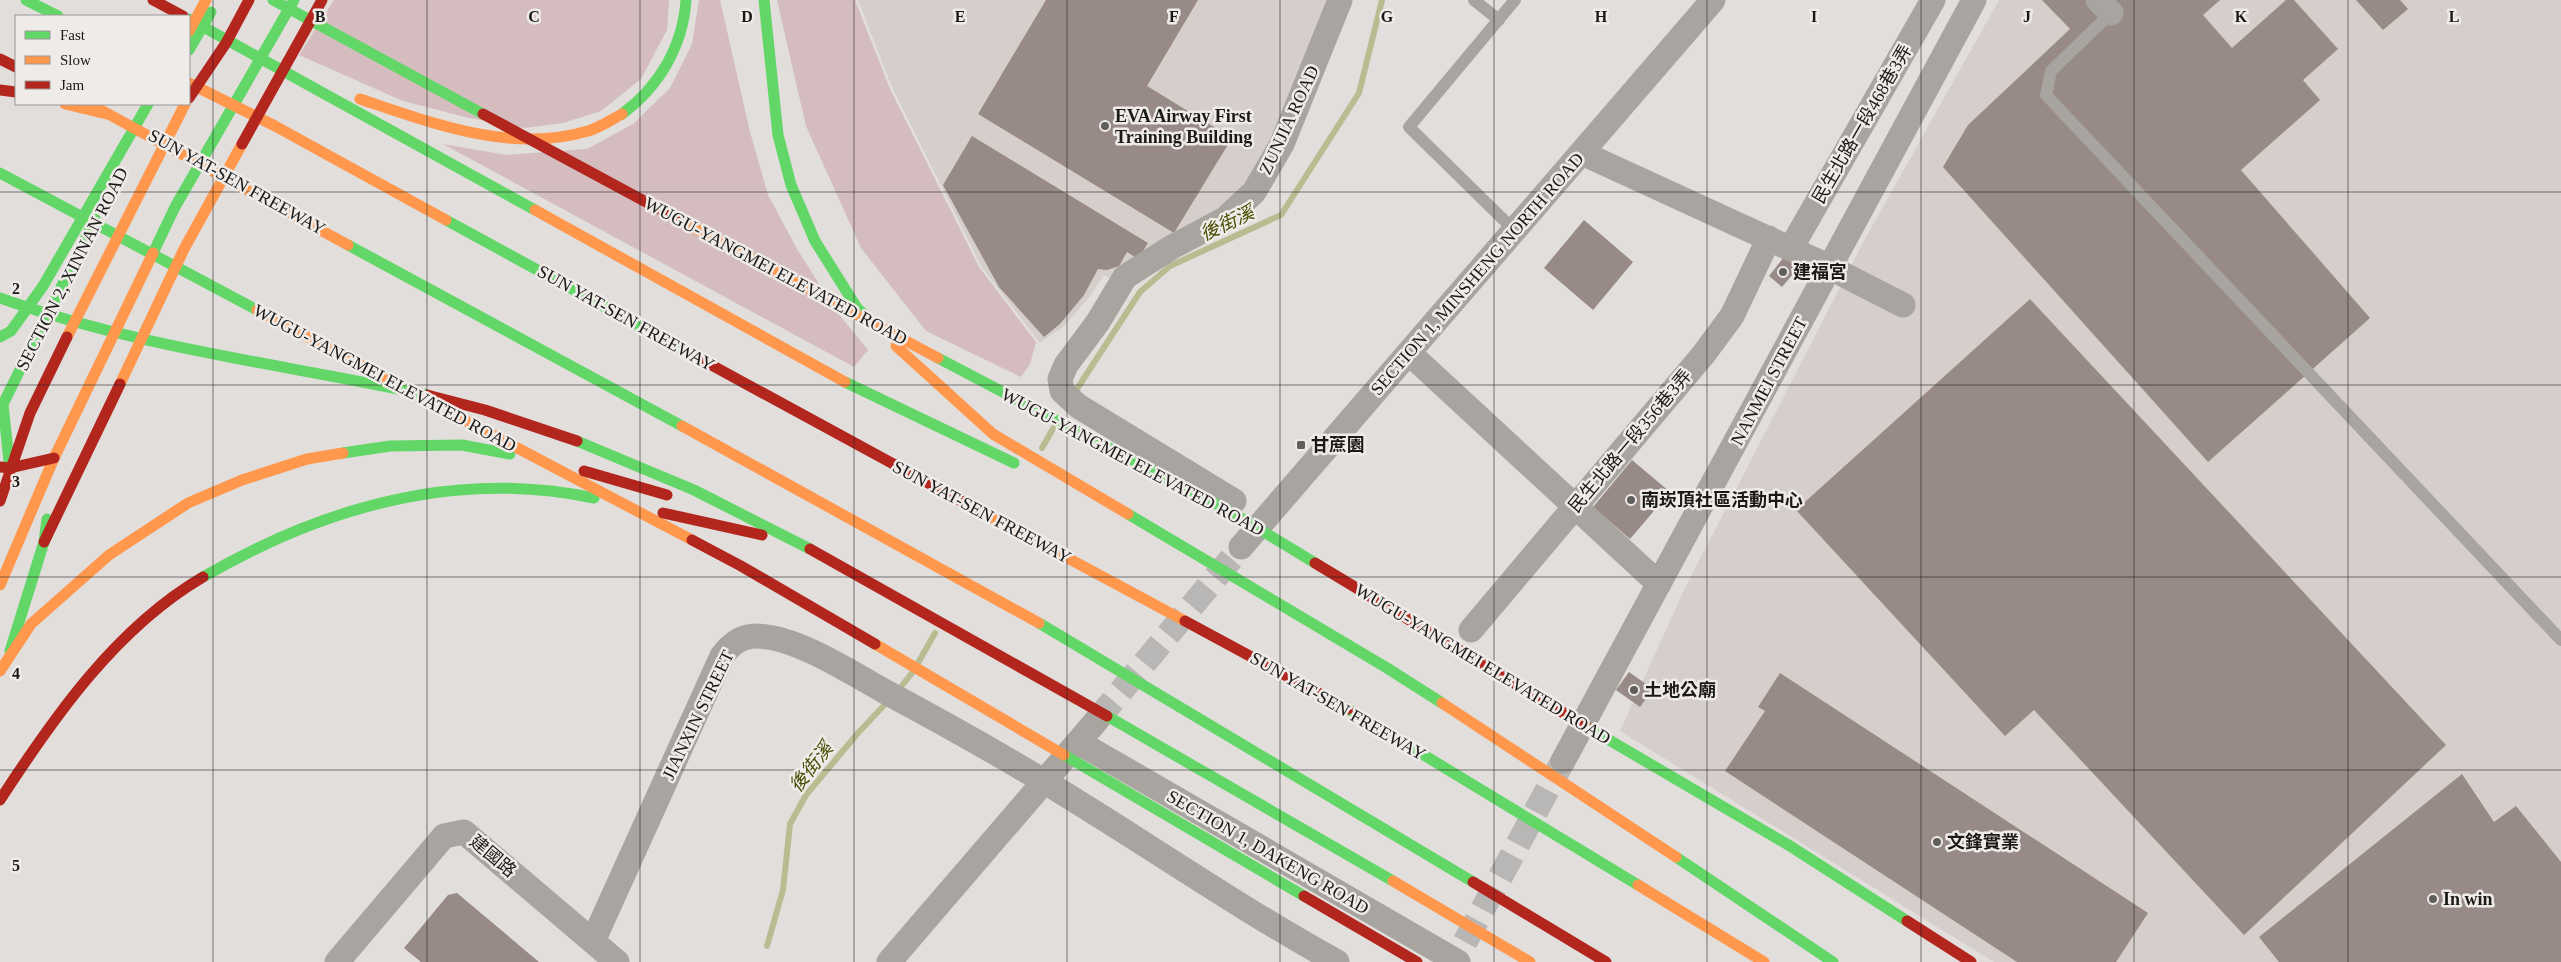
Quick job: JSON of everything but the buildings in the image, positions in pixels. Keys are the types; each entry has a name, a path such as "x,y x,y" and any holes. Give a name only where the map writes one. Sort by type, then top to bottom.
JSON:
{"main road":[{"path":"26,0 56,15"},
{"path":"153,0 181,15"},
{"path":"190,29 206,0"},
{"path":"190,48 218,0"},
{"name":"SECTION 2, XINNAN ROAD","path":"190,96 226,43 249,0"},
{"name":"WUGU-YANGMEI ELEVATED ROAD","path":"273,0 822,297 1231,512 1486,667 1790,846 1971,962"},
{"path":"0,585 21,540 54,458 175,207 294,0"},
{"path":"0,682 44,542 184,249 322,0"},
{"path":"295,77 424,120 479,135 520,140 563,138 594,130 616,119 639,102 659,78 675,49 686,12 686,0"},
{"path":"752,0 766,31"},
{"path":"764,0 778,135 791,185 815,241 857,308 915,365 993,434 1387,668 1599,805 1833,962"},
{"path":"190,20 864,392 1001,458 1084,489"},
{"path":"0,59 15,66"},
{"name":"SUN YAT-SEN FREEWAY","path":"190,84 275,126 887,461 1356,713 1764,962"},
{"path":"0,90 15,92"},
{"path":"69,105 116,117"},
{"name":"SUN YAT-SEN FREEWAY","path":"92,105 1001,600 1606,962"},
{"path":"0,337 11,331 43,286 147,105"},
{"name":"SECTION 2, XINNAN ROAD","path":"0,501 5,468 3,404 98,213 157,105"},
{"name":"SECTION 2, XINNAN ROAD","path":"5,468 105,259 184,105"},
{"name":"WUGU-YANGMEI ELEVATED ROAD","path":"0,173 740,566 1417,962"},
{"path":"0,298 48,317 112,333 194,351 442,398 520,421 609,453 702,494 796,542 1208,771 1530,962"},
{"path":"0,671 31,624 108,555 188,503 242,480 307,458 390,446 462,445 535,458 646,488 683,501"},
{"path":"44,542 54,458"},
{"path":"0,478 5,468 54,458"},
{"path":"0,800 32,750 104,660 160,608 224,562 279,534 342,513 395,500 439,493 508,489 550,490 617,502 696,522 796,542"},
{"path":"701,508 796,542"}],"street":[{"name":"ZUNJIA ROAD","path":"1265,519 1070,398 1060,379 1066,365 1098,322 1125,277 1172,247 1225,220 1254,192 1282,144 1340,0"},
{"name":"SECTION 1, MINSHENG NORTH ROAD","path":"1241,547 1713,0"},
{"name":"民生北路一段468巷3弄","path":"1780,244 1933,0"},
{"name":"NANMEI STREET","path":"1563,761 1974,0"},
{"path":"1582,153 1830,267 1903,305"},
{"name":"民生北路一段356巷3弄","path":"1470,630 1703,355 1732,316 1780,244"},
{"path":"1409,353 1659,584"},
{"name":"JIANXIN STREET","path":"593,941 722,656 730,646 741,638 756,636 779,640 820,656 930,715 1044,782"},
{"path":"889,962 1097,720"},
{"name":"SECTION 1, DAKENG ROAD","path":"1078,742 1458,957"},
{"path":"1044,782 1289,935 1337,962"},
{"name":"建國路","path":"337,962 444,836 464,832 617,962"}],"lane":[{"path":"1474,0 1498,20"},
{"path":"1515,0 1409,127 1515,231"},
{"path":"2104,6 2051,71 2046,95 2561,640"}],"shaded area":[{"path":"334,0 669,0 667,30 641,79 601,111 563,123 525,128 469,118 403,101 299,55"},
{"path":"699,0 720,0 750,132 768,195 797,249 836,311 868,350 854,367 443,144 506,155 587,149 633,124 670,88 692,44"},
{"path":"777,0 855,0 890,89 979,267 1036,342 1030,364 1021,377 926,331 861,248 806,126"},
{"path":"858,0 1332,0 1253,191 1110,278 1104,275 1088,299 1064,326 1040,343 981,266 892,87"},
{"path":"1999,0 2561,0 2561,962 1994,962 1620,731 1685,588 1865,239"}],"waterway":[{"name":"後街溪","path":"1073,395 1140,292 1170,266 1281,215 1359,93 1382,0"},
{"name":"後街溪","path":"1042,448 1054,427"},
{"name":"後街溪","path":"918,663 935,633"},
{"name":"後街溪","path":"896,693 912,673"},
{"name":"後街溪","path":"767,946 783,890 790,824 806,795 858,733 889,700"}],"tunnel":[{"path":"1097,720 1241,547"},
{"path":"1465,942 1563,761"}],"traffic: fast":[{"path":"26,0 56,15"},
{"path":"273,0 483,114"},
{"path":"153,253 175,207 294,0"},
{"path":"622,114 647,91 667,64 680,33 686,0"},
{"path":"764,0 778,135 791,185 815,241 857,308 867,317"},
{"path":"190,48 211,12"},
{"path":"190,20 535,210"},
{"path":"0,337 11,331 43,286 147,105"},
{"path":"0,173 257,310"},
{"path":"9,461 3,404 95,219"},
{"path":"446,220 704,361"},
{"path":"348,245 682,426"},
{"path":"0,298 105,330 212,354 427,395"},
{"path":"938,358 1231,512 1315,563"},
{"path":"845,382 1014,463"},
{"path":"577,441 694,490 810,549"},
{"path":"343,453 390,446 462,445 510,454"},
{"path":"203,577 295,531 343,514 391,501 441,492 491,488 542,490 594,498"},
{"path":"1128,514 1387,668 1442,703"},
{"path":"10,651 44,542 47,519"},
{"path":"1039,623 1473,882"},
{"path":"1348,709 1638,885"},
{"path":"1107,716 1393,881"},
{"path":"1587,727 1790,846 1907,921"},
{"path":"1064,755 1304,896"},
{"path":"1676,857 1833,962"}],"traffic: slow":[{"path":"190,29 206,0"},
{"path":"190,84 275,126 446,220"},
{"path":"360,99 443,126 472,133 530,139 559,137 588,131 622,114"},
{"path":"69,105 107,114"},
{"path":"92,105 348,245"},
{"path":"67,337 184,105"},
{"path":"120,384 184,249 242,144"},
{"path":"535,210 845,382"},
{"path":"683,222 938,358"},
{"path":"0,585 54,458 153,253"},
{"path":"257,310 385,378"},
{"path":"896,346 993,434 1128,514"},
{"path":"451,413 692,540"},
{"path":"682,426 1039,623"},
{"path":"0,671 31,624 109,555 188,503 242,480 307,459 343,453"},
{"path":"965,503 1185,621"},
{"path":"875,644 1064,755"},
{"path":"1442,703 1676,857"},
{"path":"1393,881 1530,962"},
{"path":"1638,885 1764,962"}],"traffic: jam":[{"path":"153,0 181,15"},
{"path":"190,97 226,43 249,0"},
{"path":"242,144 322,0"},
{"path":"0,59 15,66"},
{"path":"0,90 15,92"},
{"path":"483,114 683,222"},
{"path":"0,501 30,413 67,337"},
{"path":"704,361 965,503"},
{"path":"44,542 120,384"},
{"path":"427,395 485,410 577,441"},
{"path":"0,467 10,468 54,458"},
{"path":"584,471 667,495"},
{"path":"663,513 762,535"},
{"path":"692,540 741,566 875,644"},
{"path":"810,549 1107,716"},
{"path":"1315,563 1587,727"},
{"path":"0,800 42,737 89,676 142,622 172,598 203,577"},
{"path":"1185,621 1348,709"},
{"path":"1473,882 1606,962"},
{"path":"1304,896 1417,962"},
{"path":"1907,921 1971,962"}],"place":[{"name":"EVA Airway First Training Building","path":"1105,126"},
{"name":"建福宮","path":"1783,272"},
{"name":"甘蔗園","path":"1301,445"},
{"name":"南崁頂社區活動中心","path":"1631,500"},
{"name":"土地公廟","path":"1634,690"},
{"name":"文鋒實業","path":"1937,842"},
{"name":"In win","path":"2433,899"}]}
